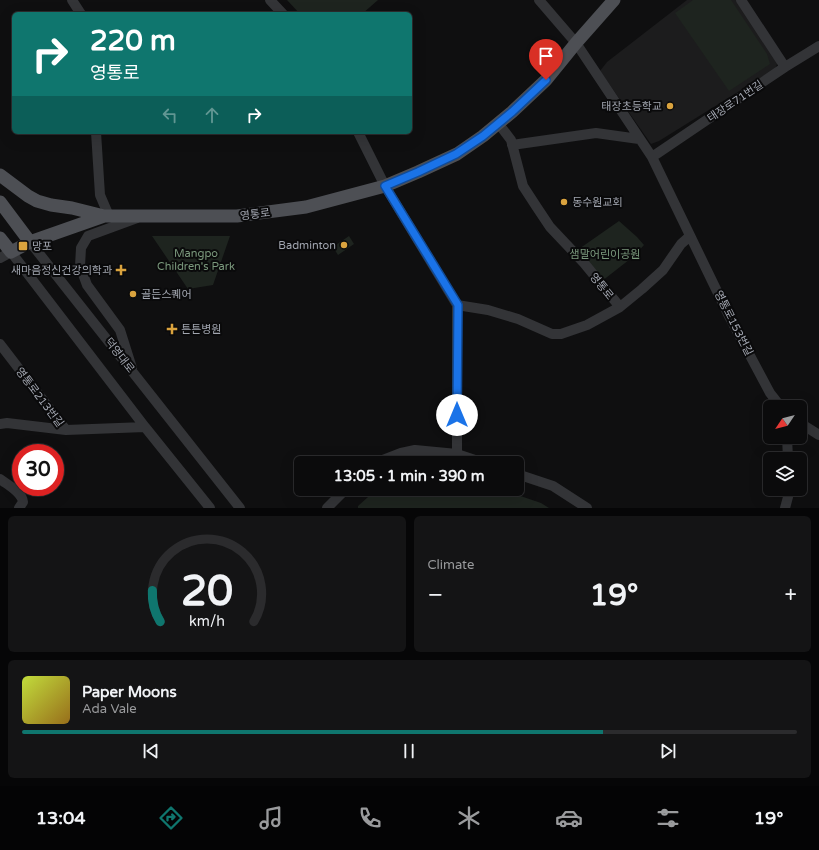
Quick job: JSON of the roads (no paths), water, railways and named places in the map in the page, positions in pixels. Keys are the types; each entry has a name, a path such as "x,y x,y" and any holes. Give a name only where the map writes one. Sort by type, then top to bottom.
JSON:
{"main road":[{"name":"영통로","path":"5,255 30,242 106,216 237,216 306,207 385,186 456,154 498,124 546,80 614,0"},
{"path":"0,175 37,201 106,216"},
{"name":"덕영대로","path":"0,202 30,242"},
{"path":"0,238 5,255"}],"street":[{"path":"72,0 80,12"},
{"path":"270,0 281,12"},
{"name":"영통로153번길","path":"539,0 576,43 652,157 730,318 775,400"},
{"path":"741,0 785,67"},
{"name":"태장로71번길","path":"652,157 785,67 819,46"},
{"name":"영통로","path":"498,124 511,140 524,186 536,206 550,227 584,263 620,307"},
{"path":"512,145 596,133 639,139"},
{"path":"96,134 100,195 106,216"},
{"path":"359,134 385,186 458,305 457,454"},
{"path":"134,373 120,330 87,285 80,266 81,248 88,236 140,217"},
{"path":"458,305 488,310 518,319 552,334 562,334 587,325 620,307 662,270 681,244 690,236"},
{"name":"덕영대로","path":"30,242 240,508"},
{"path":"5,255 210,508"},
{"name":"영통로213번길","path":"0,344 66,430"},
{"path":"0,424 7,423 66,430 145,427"},
{"path":"807,428 819,435"},
{"path":"395,456 415,450 457,454 463,456"},
{"path":"524,476 553,486 587,508"},
{"path":"0,479 20,494 24,502 19,508"},
{"path":"331,507 340,496"},
{"path":"785,508 788,496"}],"place":[{"name":"태장초등학교","path":"670,106"},
{"name":"동수원교회","path":"564,202"},
{"name":"Badminton","path":"344,245"},
{"name":"망포","path":"23,246"},
{"name":"새마음정신건강의학과","path":"121,270"},
{"name":"골든스퀘어","path":"133,294"},
{"name":"튼튼병원","path":"172,329"}],"park label":[{"name":"샘말어린이공원","path":"605,254"},
{"name":"Mangpo Children's Park","path":"196,259"}]}
